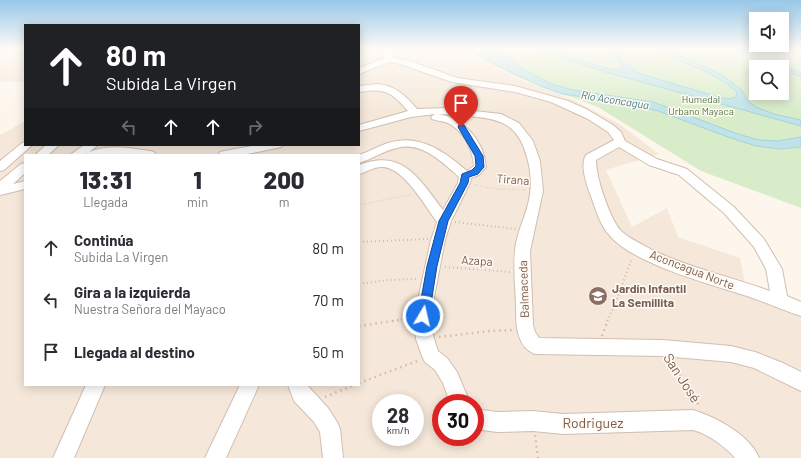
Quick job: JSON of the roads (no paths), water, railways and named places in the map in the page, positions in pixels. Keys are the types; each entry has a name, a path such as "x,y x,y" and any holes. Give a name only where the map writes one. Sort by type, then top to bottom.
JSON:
{"street":[{"path":"428,70 445,77 465,82 525,91 575,107 612,129 619,136 619,142 652,162 683,172 729,210 759,243 774,269 780,300"},
{"path":"360,89 379,86 388,88 395,92 410,114 445,118 453,121 461,127 479,156 480,167 464,179 444,221 430,272 422,318 431,356 441,364 450,378 456,394"},
{"name":"Balmaceda","path":"360,128 410,114 428,111 496,116 510,121 522,131 529,143 534,162 537,191 528,230 524,236 521,273 524,298 525,330 528,340 535,346 663,348 731,354 777,369 801,382"},
{"name":"Aconcagua Norte","path":"619,142 590,158 589,166 594,186 610,226 615,233 637,248 683,269 780,300 801,309"},
{"path":"360,159 376,154 397,144 417,144 432,150 464,179"},
{"path":"0,167 25,146"},
{"path":"42,154 52,146"},
{"path":"78,154 90,146"},
{"path":"225,151 240,146"},
{"path":"225,151 268,146"},
{"path":"94,154 102,151 115,150 143,154"},
{"path":"360,170 382,163 388,164 404,172 422,192 434,210 444,221"},
{"path":"0,179 24,167"},
{"path":"0,190 24,168"},
{"path":"0,190 24,185"},
{"path":"63,458 96,386"},
{"path":"214,458 250,386"},
{"path":"297,386 301,394 321,415 330,429 333,458"},
{"name":"Rodriguez","path":"484,420 563,424 693,420 706,424 737,445 749,458"}],"water":[{"name":"Río Aconcagua","path":"507,70 526,70 551,84 572,90 653,102 738,134 759,140 778,141 801,137 801,147 780,149 756,146 658,111 627,103 562,94 540,86"},
{"path":"601,70 635,70 641,74 718,97 730,99 736,97 737,92 728,84 703,70 712,70 722,75 741,89 748,101 756,107 774,114 801,120 801,126"},
{"path":"789,70 795,70 801,73 801,77 789,73"}],"place":[{"name":"Jardín Infantil La Semillita","path":"598,296"}],"park label":[{"name":"Humedal Urbano Mayaca","path":"701,104"}]}
